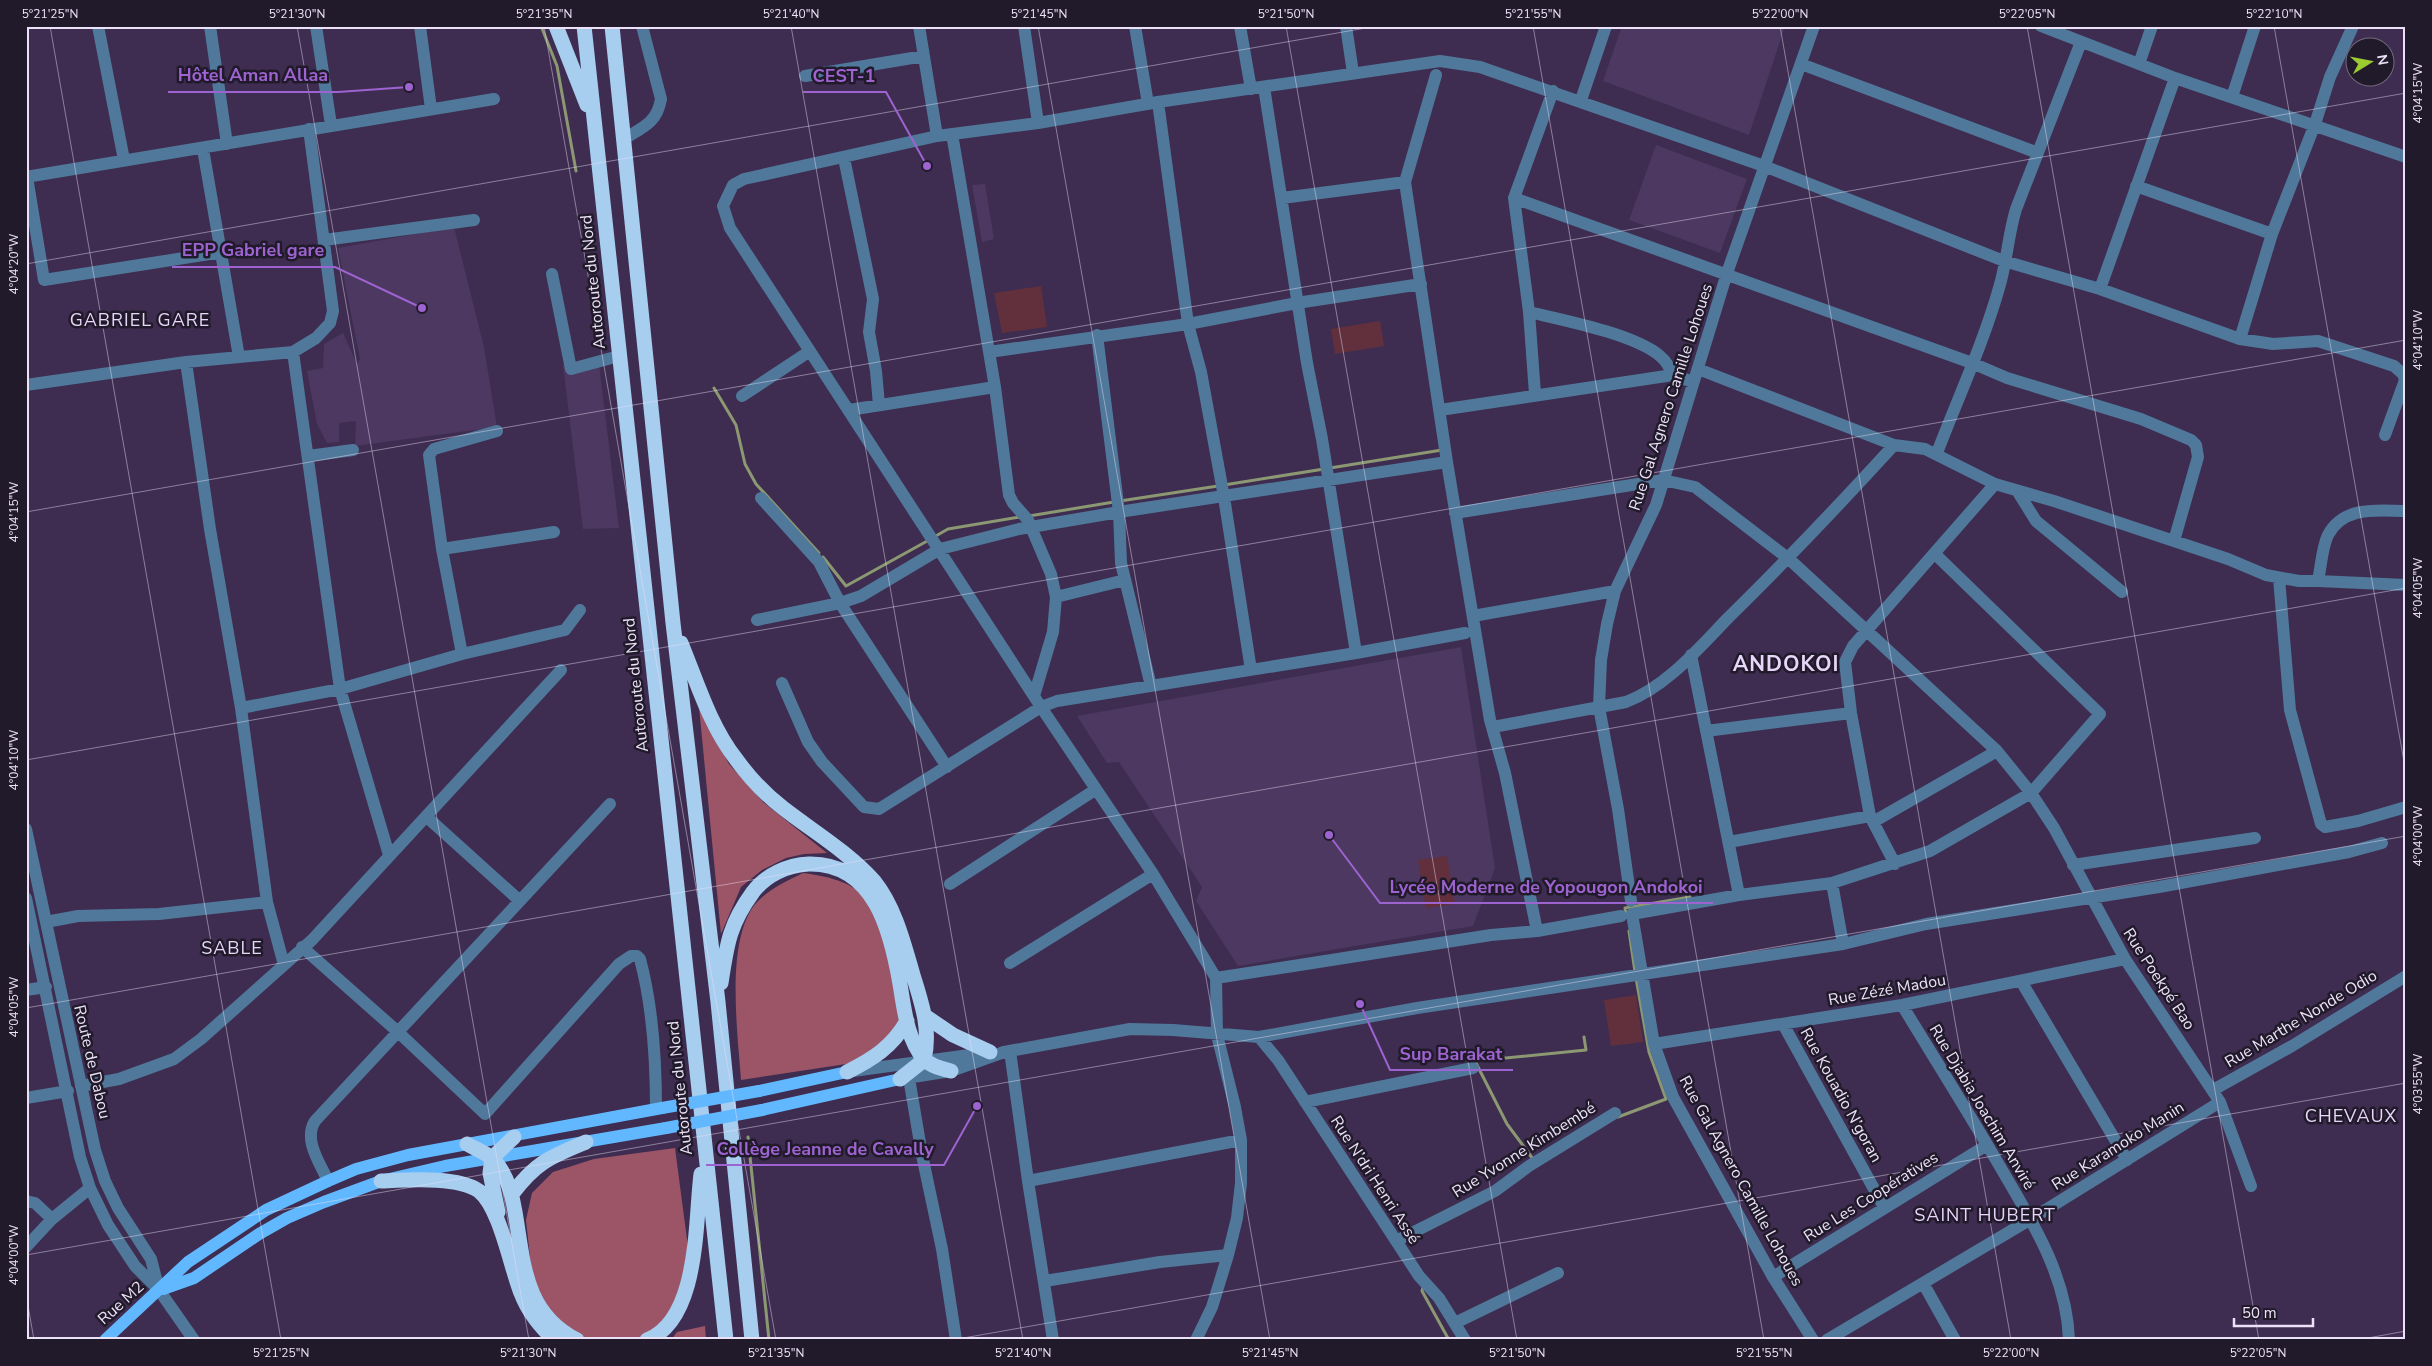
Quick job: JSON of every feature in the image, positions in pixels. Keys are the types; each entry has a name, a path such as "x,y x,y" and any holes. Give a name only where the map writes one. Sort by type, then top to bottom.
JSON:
{"highway":[{"path":"556,26 594,126"},
{"name":"Autoroute du Nord","path":"584,26 726,1340"},
{"path":"612,26 674,623 718,1002 752,1340"},
{"path":"674,623 714,722 735,758 781,807 843,852 863,870 885,899 895,920 926,1016 928,1036 924,1060 905,1079"},
{"path":"718,1002 730,929 758,885 772,875 788,868 820,864 836,868 849,874 873,898 890,937 907,1021 924,1060 940,1069 951,1071"},
{"path":"926,1016 953,1035 1001,1051"},
{"path":"847,1072 873,1059 889,1047 907,1021"},
{"path":"514,1137 492,1158 492,1181 503,1236 521,1294 528,1308 554,1340"},
{"path":"512,1194 530,1171 542,1162 586,1142"},
{"path":"467,1144 492,1158 500,1168 512,1194 524,1264 534,1298 542,1312 556,1327 577,1340"},
{"path":"647,1340 663,1329 675,1315 690,1279 704,1147"},
{"path":"381,1181 438,1180 479,1191 488,1203 503,1236"}],"main road":[{"name":"Rue M2","path":"105,1340 188,1262 219,1240 266,1210 328,1180 356,1169 408,1155 759,1091 847,1072"},
{"path":"160,1290 194,1278 259,1234 287,1218 381,1181 445,1166 762,1110 905,1079"}],"street":[{"path":"98,26 124,160"},
{"path":"210,26 227,144"},
{"path":"316,26 331,125"},
{"path":"420,26 431,109"},
{"path":"624,139 653,121 659,109 661,99 642,26"},
{"path":"919,26 937,136"},
{"path":"1024,26 1038,123"},
{"path":"1135,26 1153,103 1188,324 1201,372 1224,497 1252,670"},
{"path":"1240,26 1258,88 1282,198 1297,303 1356,653"},
{"path":"1346,26 1353,73"},
{"path":"1580,100 1606,26"},
{"name":"Rue Gal Agnero Camille Lohoues","path":"1631,901 1618,810 1600,707 1601,660 1615,592 1648,524 1727,273 1814,26"},
{"path":"2042,26 2175,78 2315,124 2406,157"},
{"path":"2139,64 2152,26"},
{"path":"2232,96 2255,26"},
{"path":"2240,339 2272,234 2315,124 2330,77 2353,26"},
{"path":"1937,453 1999,288 2008,235 2016,209 2081,42"},
{"path":"805,76 924,56"},
{"path":"1196,1340 1212,1307 1228,1255 1237,1218 1241,1183 1241,1140 1217,1034 1216,978 1154,874 1095,790 1037,702 940,549 730,228 723,206 733,185 744,179 937,136 1038,123 1153,103 1440,61 1480,67 1580,100 1764,166 2004,261 2100,289 2240,339 2274,344 2318,341 2394,366 2403,374 2405,380 2385,435"},
{"path":"1801,64 2038,153"},
{"path":"1436,75 1405,182 1455,513 1490,720 1518,830 1537,931"},
{"path":"2100,289 2175,78"},
{"path":"1535,394 1529,312 1514,198 1553,91"},
{"path":"222,252 44,280 27,177 494,99"},
{"path":"26,385 186,362 293,352 310,342 330,323 333,311 309,129"},
{"path":"952,134 995,387 1009,496 1028,520 1051,574 1056,597 1053,632 1037,702"},
{"path":"203,148 239,357"},
{"path":"844,158 873,299 869,332 876,370 879,405"},
{"path":"1282,198 1405,182"},
{"path":"2136,186 2272,234"},
{"path":"1514,198 1727,273 1972,363 2007,378 2141,419 2191,440 2196,445 2198,457 2174,541"},
{"path":"324,240 474,220"},
{"path":"552,274 570,369 619,356"},
{"path":"989,352 1097,335 1188,324 1297,303 1421,284"},
{"path":"1529,312 1592,327 1652,350 1662,357 1673,375"},
{"path":"1097,335 1119,512 1121,563 1151,686"},
{"path":"742,396 810,350"},
{"path":"293,352 340,689 389,855"},
{"path":"186,362 210,529 241,708 266,902 284,965"},
{"path":"1698,369 1894,445 1925,448 1937,453 1950,463 1995,484 2054,501 2279,578 2406,585"},
{"path":"1440,410 1535,394 1673,375 1693,382"},
{"path":"849,410 995,387"},
{"path":"462,654 442,549 429,455 430,451 497,431"},
{"path":"1493,727 1600,707 1642,696 1691,655 1788,559 1894,445"},
{"path":"308,456 353,450"},
{"path":"757,620 840,603 861,596 940,549 1031,528 1119,512 1447,462"},
{"path":"1455,513 1663,480"},
{"name":"Rue Poekpé Bao","path":"1663,480 1695,487 1788,559 1997,751 2031,793 2054,828 2125,960 2213,1090 2220,1102 2251,1186"},
{"path":"1895,864 1871,819 1851,713 1845,662 1853,646 1866,630 1995,484"},
{"path":"2018,492 2036,521 2122,592"},
{"path":"761,498 819,562 840,603 947,768"},
{"path":"2318,581 2328,536 2336,526 2357,512 2406,511"},
{"path":"442,549 554,532"},
{"path":"1216,978 1491,935 1537,931 1739,895 1832,883 1930,851 2031,793 2100,714 1935,554"},
{"path":"2279,578 2290,710 2321,824 2325,826 2358,821 2406,807"},
{"path":"1056,597 1125,580"},
{"path":"1473,616 1615,592"},
{"path":"241,708 340,689 462,654 565,630 580,610"},
{"path":"782,683 801,728 817,756 864,807 873,809 883,807 947,768 1037,702 1057,701 1252,670 1465,633"},
{"path":"1691,655 1739,895"},
{"path":"81,1086 120,1079 174,1058 200,1039 312,940 561,670"},
{"path":"1706,731 1851,713"},
{"path":"1729,842 1871,819 1997,751"},
{"path":"950,884 1095,790"},
{"path":"328,1180 310,1139 310,1128 397,1030 610,804"},
{"path":"427,815 443,832 520,901"},
{"name":"Route de Dabou","path":"26,829 32,880 46,922 95,1150 105,1180 118,1208 151,1260 160,1290"},
{"path":"2073,865 2255,838"},
{"path":"847,1072 1001,1051 1130,1029 1173,1030 1259,1037 1417,1008 1843,944 1926,924 2296,862 2382,843"},
{"path":"1010,963 1154,874"},
{"path":"1832,883 1843,944"},
{"name":"Route de Dabou","path":"26,898 68,1091 80,1157 90,1188 108,1225 135,1266 160,1290 194,1340"},
{"path":"46,922 78,916 159,914 266,902"},
{"name":"Rue Gal Agnero Camille Lohoues","path":"1627,915 1636,975 1654,1044 1673,1097 1773,1277 1813,1340"},
{"path":"302,947 397,1030 485,1114 619,964 634,955 641,962 657,1063 659,1109"},
{"name":"Rue Zézé Madou","path":"1654,1044 1902,1005 2125,960"},
{"name":"Rue Marthe Nonde Odio","path":"2213,1090 2292,1046 2406,976"},
{"path":"2021,981 2127,1160"},
{"path":"26,990 46,986"},
{"name":"Rue Djabia Joachim Anviré","path":"1902,1005 2031,1219 2061,1284 2070,1340"},
{"name":"Rue Kouadio N’goran","path":"1784,1024 1884,1208"},
{"name":"Rue N’dri Henri Assé","path":"1259,1037 1278,1060 1419,1276 1438,1298 1465,1340"},
{"path":"956,1340 942,1249 905,1079 951,1071 1001,1051"},
{"path":"1001,1051 1028,1181 1053,1340"},
{"path":"1305,1102 1473,1068"},
{"path":"26,1098 68,1091"},
{"name":"Rue Karamoko Manin","path":"1827,1340 2031,1219 2220,1102"},
{"name":"Rue Yvonne Kimbembé","path":"1396,1241 1494,1191 1528,1166 1615,1113"},
{"path":"1028,1181 1241,1140"},
{"name":"Rue Les Coopératives","path":"1773,1277 1987,1145"},
{"path":"26,1247 52,1219 90,1188"},
{"path":"26,1201 34,1204 52,1219"},
{"path":"1045,1281 1160,1262 1228,1255"},
{"path":"1455,1323 1558,1273"},
{"path":"1923,1283 1955,1340"}],"shaded area":[{"path":"1622,26 1785,26 1749,135 1603,81"},
{"path":"1656,145 1747,179 1720,253 1629,220"},
{"path":"985,184 994,239 982,242 972,185"},
{"path":"454,227 484,347 497,427 355,446 356,421 339,423 339,442 327,443 317,424 307,371 323,368 324,344 343,333 357,364 360,359 338,248"},
{"path":"1041,286 1047,327 1002,333 994,293"},
{"path":"1380,321 1384,346 1335,354 1331,329"},
{"path":"598,356 619,528 583,529 563,365"},
{"path":"1461,647 1495,868 1473,926 1238,966 1196,901 1202,887 1119,762 1107,763 1077,716"},
{"path":"699,707 729,764 763,802 827,853 804,854 786,858 762,870 741,887 721,934"},
{"path":"1447,856 1455,904 1426,908 1418,860"},
{"path":"803,873 842,882 866,898 874,910 880,924 894,977 899,1023 872,1055 846,1064 741,1080 736,986 737,961 741,937 747,917 758,901 785,882"},
{"path":"1636,995 1643,1042 1611,1046 1604,1000"},
{"path":"675,1148 688,1247 684,1279 671,1314 647,1336 634,1340 589,1340 582,1337 560,1324 533,1285 526,1220 532,1193 553,1172 594,1159"},
{"path":"705,1326 706,1340 671,1340 677,1332"}],"waterway":[{"path":"541,26 557,66 576,171"},
{"path":"714,388 736,425 745,464 756,484 819,553"},
{"path":"1330,468 1442,450"},
{"path":"1224,485 1324,469"},
{"path":"1120,501 1218,486"},
{"path":"1029,516 1114,502"},
{"path":"934,537 948,529 1020,517"},
{"path":"823,557 846,586 929,540"},
{"path":"1626,915 1625,908 1690,897"},
{"path":"1629,931 1635,972"},
{"path":"1618,1117 1666,1099 1649,1052 1636,978"},
{"path":"1533,1159 1507,1124 1475,1061 1586,1050 1584,1037"},
{"path":"748,1137 769,1340"},
{"path":"1423,1287 1422,1291 1449,1340"}],"place":[{"name":"Hôtel Aman Allaa","path":"409,87"},
{"name":"CEST-1","path":"927,166"},
{"name":"EPP Gabriel gare","path":"422,308"},
{"name":"Lycée Moderne de Yopougon Andokoi","path":"1329,835"},
{"name":"Sup Barakat","path":"1360,1004"},
{"name":"Collège Jeanne de Cavally","path":"977,1106"}],"district":[{"name":"GABRIEL GARE","path":"140,320"},
{"name":"ANDOKOI","path":"1786,664"},
{"name":"SABLE","path":"232,948"},
{"name":"CHEVAUX","path":"2351,1116"},
{"name":"SAINT HUBERT","path":"1985,1215"}]}
